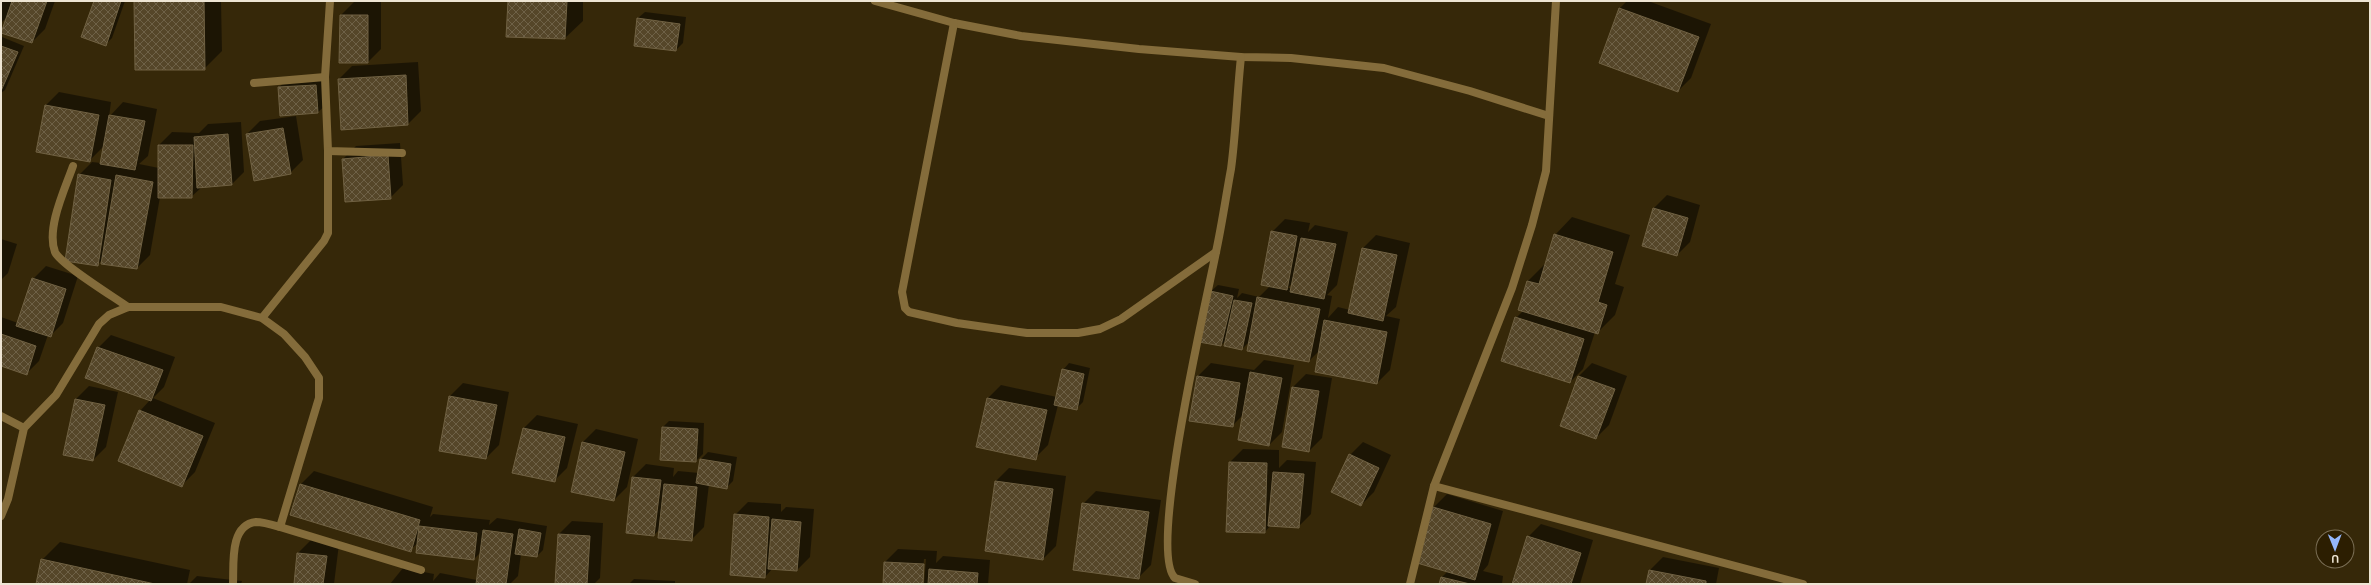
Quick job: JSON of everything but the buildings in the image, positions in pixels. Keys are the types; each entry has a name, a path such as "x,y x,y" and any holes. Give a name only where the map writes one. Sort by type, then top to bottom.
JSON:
{"street":[{"path":"262,318 324,241 328,233 328,151 325,77 330,1"},
{"path":"875,1 954,23 1021,36 1241,57 1290,58 1384,68 1470,91 1549,116"},
{"path":"1410,584 1434,486 1512,288 1532,225 1546,171 1549,145 1549,116 1556,1"},
{"path":"954,23 902,292 906,308 909,312 957,323 1026,333 1078,333 1100,329 1121,320 1216,252"},
{"path":"1195,584 1175,578 1172,575 1168,567 1168,547 1180,424 1216,252 1231,167 1241,57"},
{"path":"254,83 325,77"},
{"path":"328,151 402,153"},
{"path":"73,166 55,220 55,251 60,259 70,267 128,307"},
{"path":"1,516 8,499 24,428 56,395 99,324 109,315 128,307 221,307 262,318 284,334 305,357 319,378 319,398 280,527"},
{"path":"1,416 24,428"},
{"path":"1434,486 1803,584"},
{"path":"233,584 236,540 239,533 246,526 257,522 280,527 421,570"}]}
